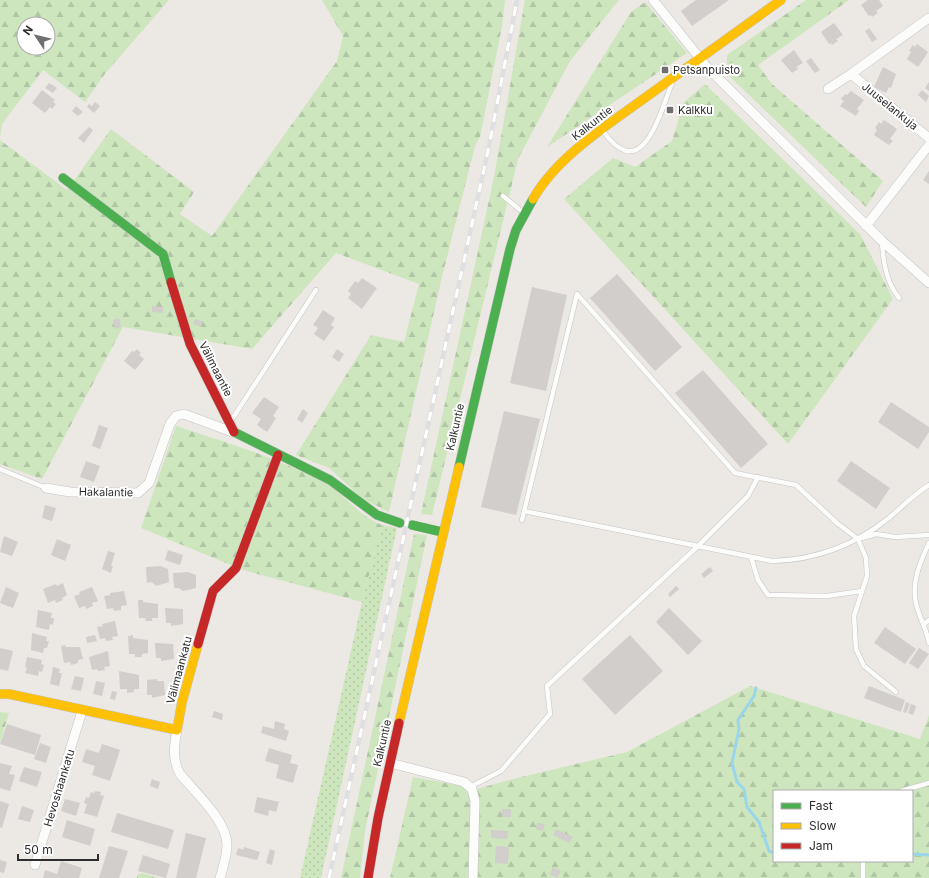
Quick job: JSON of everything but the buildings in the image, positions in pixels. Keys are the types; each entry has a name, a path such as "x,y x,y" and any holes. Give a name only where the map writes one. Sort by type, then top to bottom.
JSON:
{"street":[{"path":"653,0 698,59 866,226 929,284"},
{"name":"Kalkuntie","path":"368,878 378,818 442,532 510,249 516,230 538,191 562,163 602,129 676,74 781,0"},
{"name":"Juuselankuja","path":"828,89 929,18"},
{"name":"Juuselankuja","path":"851,74 929,138"},
{"path":"866,226 929,145"},
{"name":"Välimaantie","path":"63,178 163,254 190,344 235,433"},
{"name":"Hakalantie","path":"46,488 70,492 138,493 149,483 170,424 176,416 184,414 235,433"},
{"path":"235,433 330,480 376,515 400,523"},
{"name":"Välimaankatu","path":"176,730 182,702 213,591 236,568 278,455"},
{"path":"412,525 442,532"},
{"path":"0,694 9,694 82,712 176,730 174,749 176,767 180,774 220,822 225,833 227,845 226,857 220,878"},
{"name":"Hevoshaankatu","path":"35,865 82,712"},
{"path":"390,763 460,781 470,787 475,801 473,878"}],"lane":[{"path":"602,129 615,146 622,149 632,150 645,143 656,128 665,99 676,74"},
{"path":"504,196 525,214"},
{"path":"882,241 883,258 888,277 899,298"},
{"path":"230,422 316,290"},
{"path":"522,520 577,294 735,473 796,485 837,523 858,539 866,558 867,576 854,616 856,649 864,666 896,692"},
{"name":"Hakalantie","path":"0,469 46,488"},
{"path":"470,787 501,771 550,714 547,686 697,547 748,496 758,477"},
{"path":"858,539 888,519 929,485"},
{"path":"524,511 772,561 812,557 858,539 876,534 895,537 929,535"},
{"path":"929,543 918,567 915,588 916,606 924,624 929,642"},
{"path":"751,557 758,580 768,595 827,596 862,591"},
{"path":"924,624 929,620"},
{"path":"904,790 929,783"},
{"path":"863,862 863,878"}],"green space":[{"path":"0,0 169,0 104,75 85,102 43,70 2,124 0,137"},
{"path":"322,0 505,0 502,26 480,137 475,146 441,281 389,512 363,499 329,468 296,455 371,335 404,342 419,284 336,253 252,349 123,327 42,479 0,464 0,140 67,190 111,129 194,192 180,214 212,236 337,61 343,36"},
{"path":"525,0 619,0 570,61 518,159 432,515 421,514 494,177"},
{"path":"806,0 849,0 758,65 772,84 883,181 866,207 727,74 727,55"},
{"path":"645,2 687,53 547,147 631,12"},
{"path":"705,84 860,234 893,299 788,444 564,199 613,158 635,167 672,141 684,102"},
{"path":"176,426 250,450 304,472 337,491 357,510 373,521 382,525 362,602 243,570 141,528"},
{"path":"382,525 397,528 321,878 300,878 362,602"},
{"path":"414,534 427,535 365,831 360,878 341,878"},
{"path":"750,686 920,739 929,715 929,878 390,878 413,777 462,786 470,791 513,779 627,752"},
{"path":"0,712 9,713 0,742"},
{"path":"142,873 159,878 137,878 137,875"}],"waterway":[{"path":"756,688 754,696 738,720 739,729 732,763 737,782 744,789 747,807 759,822 769,851 773,853"},
{"path":"913,854 929,855"}],"railway":[{"path":"329,878 489,146 517,0"}],"traffic: fast":[{"path":"63,178 163,254 171,282"},
{"path":"459,467 510,249 516,230 533,199"},
{"path":"234,432 330,480 377,515 400,523"},
{"path":"412,525 442,532"}],"traffic: slow":[{"path":"533,199 557,168 587,140 781,0"},
{"path":"399,723 459,467"},
{"path":"0,694 9,694 177,730 182,702 198,644"}],"traffic: jam":[{"path":"171,282 190,344 234,432"},
{"path":"198,644 213,591 236,568 278,455"},
{"path":"368,878 378,818 399,723"}],"place":[{"name":"Petsanpuisto","path":"665,70"},
{"name":"Kalkku","path":"670,110"}]}
